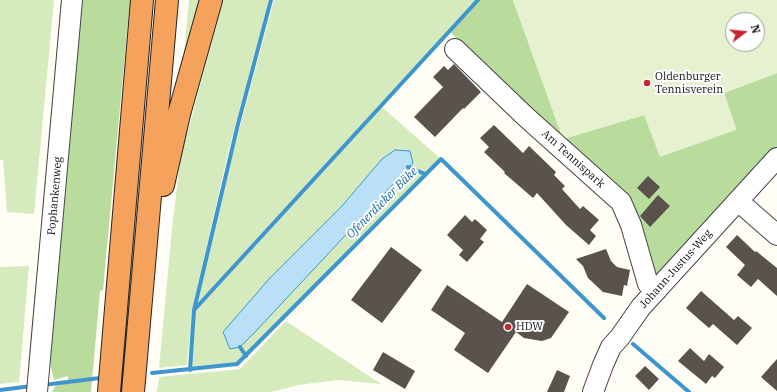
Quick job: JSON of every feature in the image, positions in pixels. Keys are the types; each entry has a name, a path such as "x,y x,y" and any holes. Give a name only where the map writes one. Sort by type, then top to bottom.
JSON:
{"highway":[{"path":"109,392 142,0"},
{"path":"133,392 148,236 167,0"},
{"path":"148,236 165,179 179,114 211,0"}],"street":[{"name":"Pophankenweg","path":"37,392 72,0"},
{"name":"Am Tennispark","path":"455,49 526,117 621,202 631,225 648,284 657,290"},
{"name":"Johann-Justus-Weg","path":"593,392 611,347 642,307 777,158"},
{"path":"738,201 777,235"}],"green space":[{"path":"0,0 54,0 34,214 7,212 3,160 0,160"},
{"path":"61,0 65,0 47,210 42,210"},
{"path":"79,0 130,0 103,290 100,291 91,392 52,392 55,386 68,382 68,376 54,380 50,364 46,364"},
{"path":"189,0 201,0 182,73"},
{"path":"223,0 269,0 228,153 192,310 187,365 159,368 180,161"},
{"path":"274,0 478,0 381,106 441,159 237,364 190,370 194,310 233,153"},
{"path":"477,0 513,0 563,139 449,31"},
{"name":"Oldenburger Tennisverein","path":"513,0 777,0 777,73 724,93 736,130 660,157 644,115 563,139"},
{"path":"777,73 777,149 657,290 628,199 563,139 644,115 736,129 724,93"},
{"path":"29,266 19,382 0,384 0,267"},
{"path":"36,276 41,277 33,367 28,366"},
{"path":"286,321 381,384 338,380 298,385 271,392 157,392 159,377 240,369"}],"water":[{"path":"395,150 410,151 413,163 256,331 240,347 230,349 223,332 269,279 342,206 382,159"}],"building":[{"path":"454,64 481,92 435,137 414,117 443,87 433,77 444,66 448,70"},
{"path":"494,125 523,153 529,146 556,172 554,175 565,186 562,189 580,209 583,206 599,220 590,230 596,236 589,245 566,225 537,193 533,198 504,173 505,172 484,152 489,147 480,138"},
{"path":"648,176 660,187 649,199 637,188"},
{"path":"658,195 670,206 650,227 640,216"},
{"path":"465,215 472,222 475,219 487,230 480,239 484,242 467,262 459,255 463,250 447,235"},
{"path":"737,235 755,252 756,251 777,268 777,296 758,279 751,287 737,275 745,265 726,247"},
{"path":"391,247 422,270 382,323 351,300"},
{"path":"606,249 611,261 617,267 630,270 627,286 624,285 622,296 603,292 588,278 583,266 576,259"},
{"name":"HDW","path":"527,284 569,312 551,338 542,341 524,338 516,332 488,373 454,350 465,333 431,310 447,285 502,322"},
{"path":"701,291 734,320 738,316 752,328 737,345 713,324 709,328 686,308"},
{"path":"690,348 704,361 709,354 724,367 715,378 712,376 706,384 678,361"},
{"path":"383,352 415,371 405,389 373,370"},
{"path":"777,359 777,391 761,377"},
{"path":"645,366 659,379 649,390 635,376"},
{"path":"557,370 570,376 564,392 547,392"}],"waterway":[{"path":"190,370 194,310 238,124 271,0"},
{"path":"194,310 478,0"},
{"name":"Ofenerdieker Bäke","path":"152,373 237,364 441,159 604,318"},
{"path":"408,167 425,174"},
{"name":"Ofenerdieker Bäke","path":"633,344 689,392"},
{"path":"240,347 246,356"},
{"name":"Ofenerdieker Bäke","path":"43,385 100,378"},
{"name":"Ofenerdieker Bäke","path":"0,390 32,386"}],"place":[{"name":"Oldenburger Tennisverein","path":"647,83"},
{"name":"HDW","path":"508,327"}]}
